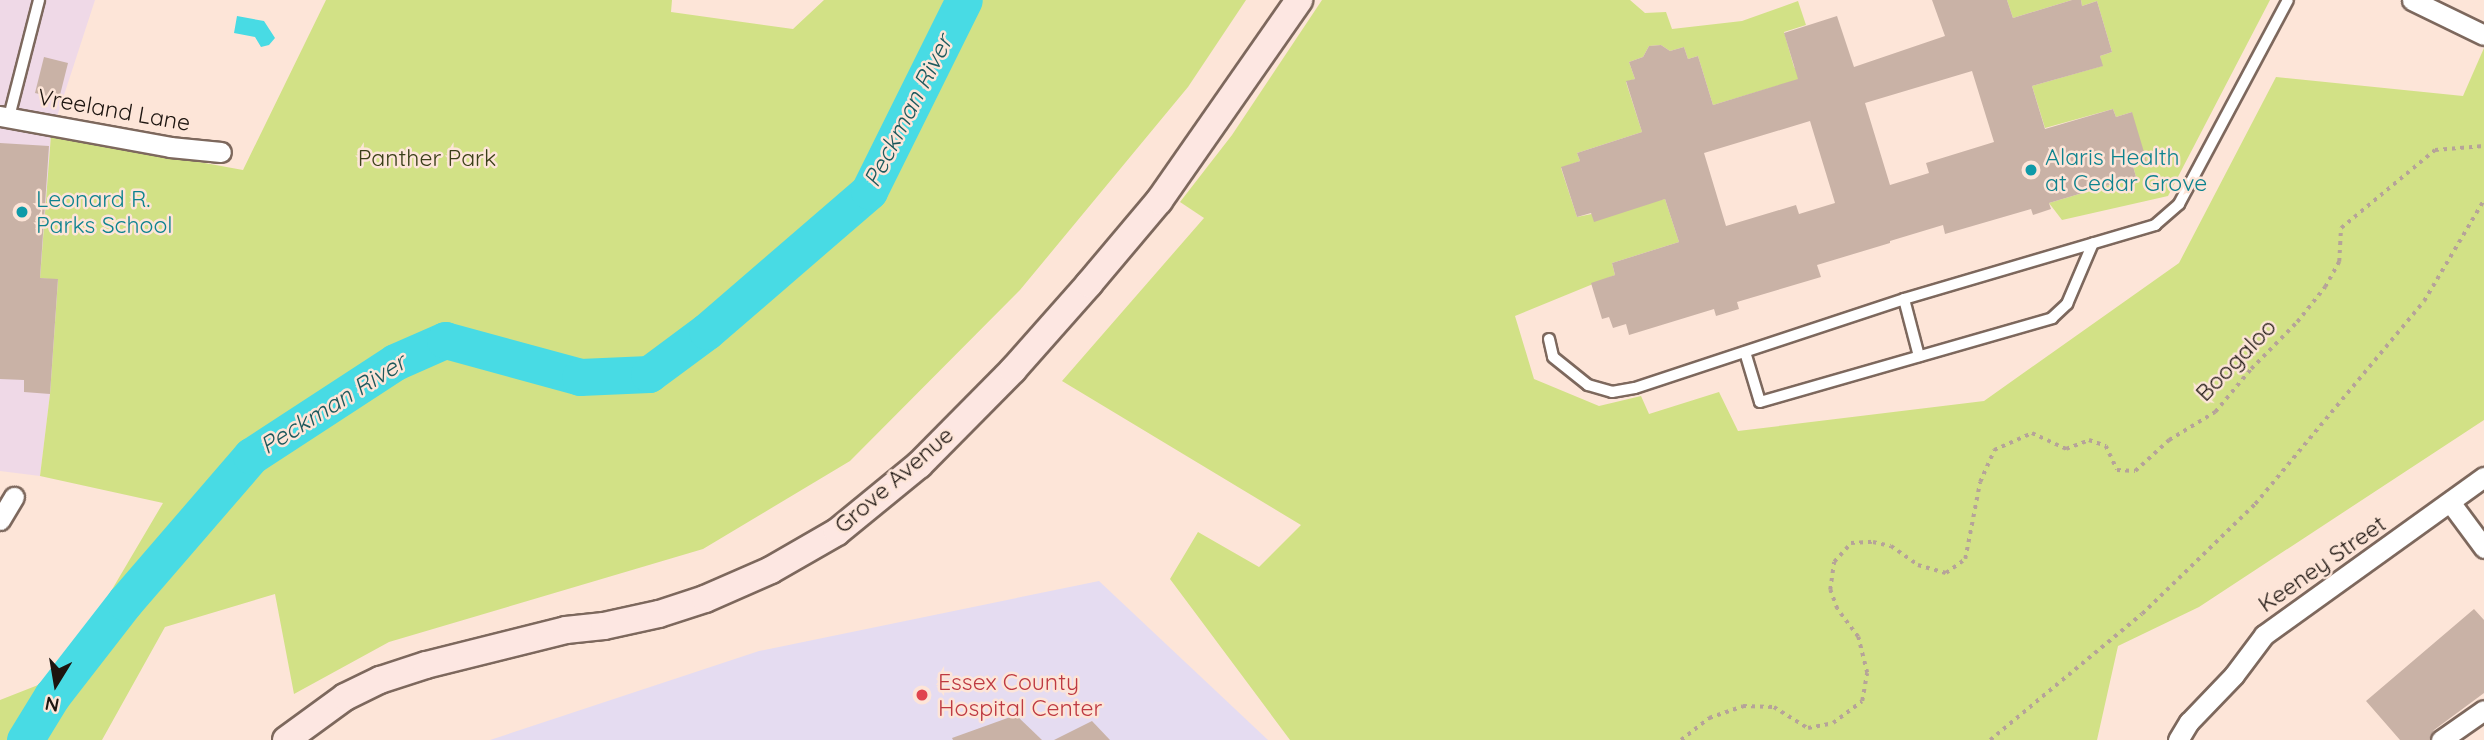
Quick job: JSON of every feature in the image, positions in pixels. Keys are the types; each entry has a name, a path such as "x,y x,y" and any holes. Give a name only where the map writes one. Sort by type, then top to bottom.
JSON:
{"street":[{"name":"Grove Avenue","path":"286,740 345,697 380,680 426,665 566,630 604,626 659,614 705,599 771,570 837,532 919,465 1013,370 1090,284 1158,201 1299,0"},
{"path":"2412,0 2484,35"},
{"name":"Vreeland Lane","path":"5,116 170,147 221,152"},
{"name":"Keeney Street","path":"2178,740 2189,722 2234,676 2264,635 2484,477"},
{"path":"0,520 14,497"},
{"path":"2450,502 2484,548"},
{"path":"2441,740 2484,710"}],"lane":[{"path":"5,116 39,0"},
{"path":"1549,339 1553,357 1588,385 1612,392 1634,388 1905,299 2155,225 2179,204 2287,0"},
{"path":"1745,352 1760,402 2052,318 2067,304 2093,243"},
{"path":"1905,299 1919,356"}],"path":[{"name":"Boogaloo","path":"1681,740 1709,718 1743,706 1774,707 1808,728 1833,723 1862,701 1867,673 1858,637 1837,609 1830,590 1834,562 1852,543 1873,542 1891,546 1918,565 1947,573 1965,559 1980,482 1994,450 2032,433 2066,449 2089,440 2106,446 2117,470 2135,471 2168,440 2214,412 2250,369 2297,322 2325,287 2339,262 2341,228 2435,150 2484,146"},
{"path":"1990,740 2142,614 2255,504 2424,301 2484,200"}],"shaded area":[{"path":"0,0 95,0 51,135 41,278 58,279 50,394 40,476 0,471"},
{"name":"Essex County Hospital Center","path":"1099,581 1268,740 490,740 759,651"}],"green space":[{"name":"Panther Park","path":"326,0 672,0 671,12 793,29 824,0 1246,0 1188,87 1020,290 850,461 703,549 389,642 294,694 275,594 165,627 102,740 0,740 0,700 61,676 163,503 40,476 50,394 58,280 40,278 51,135 243,170"},
{"path":"1322,0 1630,0 1645,13 1666,12 1672,29 1742,21 1798,1 1806,25 1784,32 1794,67 1804,78 1713,105 1698,56 1688,59 1684,47 1670,51 1661,45 1649,46 1643,57 1629,62 1635,79 1626,82 1642,132 1577,153 1580,161 1561,168 1577,217 1665,199 1679,242 1612,263 1615,275 1515,316 1534,379 1599,406 1641,396 1649,414 1719,392 1738,431 1984,401 2179,263 2276,77 2463,96 2484,48 2484,420 2199,607 2118,646 2097,740 1290,740 1170,579 1198,532 1259,567 1301,525 1062,381 1204,218 1180,202 1232,135"},
{"path":"2007,0 2072,0 2013,18"},
{"path":"2081,0 2270,0 2168,196 2062,220 2049,203 2136,177 2133,166 2132,112 2116,117 2113,109 2045,128 2032,86 2102,66 2100,56 2112,52 2097,1 2082,6"}],"water":[{"path":"237,16 264,21 275,38 269,45 261,47 255,37 234,33"}],"building":[{"name":"Alaris Health at Cedar Grove","path":"1932,0 2007,0 2013,18 2072,0 2081,0 2082,6 2097,1 2112,52 2100,56 2103,66 2032,86 2045,129 2113,109 2116,117 2132,112 2147,162 2133,166 2136,177 2049,203 2051,209 2033,215 2031,209 1945,234 1943,225 1817,265 1821,277 1737,302 1739,309 1716,316 1714,309 1629,335 1626,324 1613,328 1609,317 1602,319 1591,283 1615,275 1612,263 1679,242 1665,199 1594,222 1591,213 1577,217 1561,167 1580,161 1577,153 1642,132 1626,81 1635,79 1629,62 1643,57 1649,46 1661,45 1670,51 1684,47 1688,59 1698,56 1713,105 1798,79 1784,33 1837,16 1854,67 1945,36","holes":["1972,71 1994,142 1926,163 1929,173 1890,185 1865,103","1810,121 1835,203 1799,214 1796,205 1726,226 1704,153"]},
{"path":"44,57 68,63 59,99 35,93"},
{"name":"Leonard R. Parks School","path":"0,143 49,146 40,278 58,279 50,394 24,392 24,380 0,379"},
{"path":"2474,609 2484,620 2484,693 2434,730 2429,740 2400,740 2366,701"},
{"path":"1016,715 1042,740 952,738"},
{"path":"1092,721 1110,740 1054,740"}],"waterway":[{"name":"Peckman River","path":"25,740 52,696 125,602 251,456 395,362 445,340 580,377 649,374 707,331 869,191 964,0"}],"place":[{"name":"Alaris Health at Cedar Grove","path":"2031,170"},
{"name":"Leonard R. Parks School","path":"22,212"},
{"name":"Essex County Hospital Center","path":"922,695"}]}
